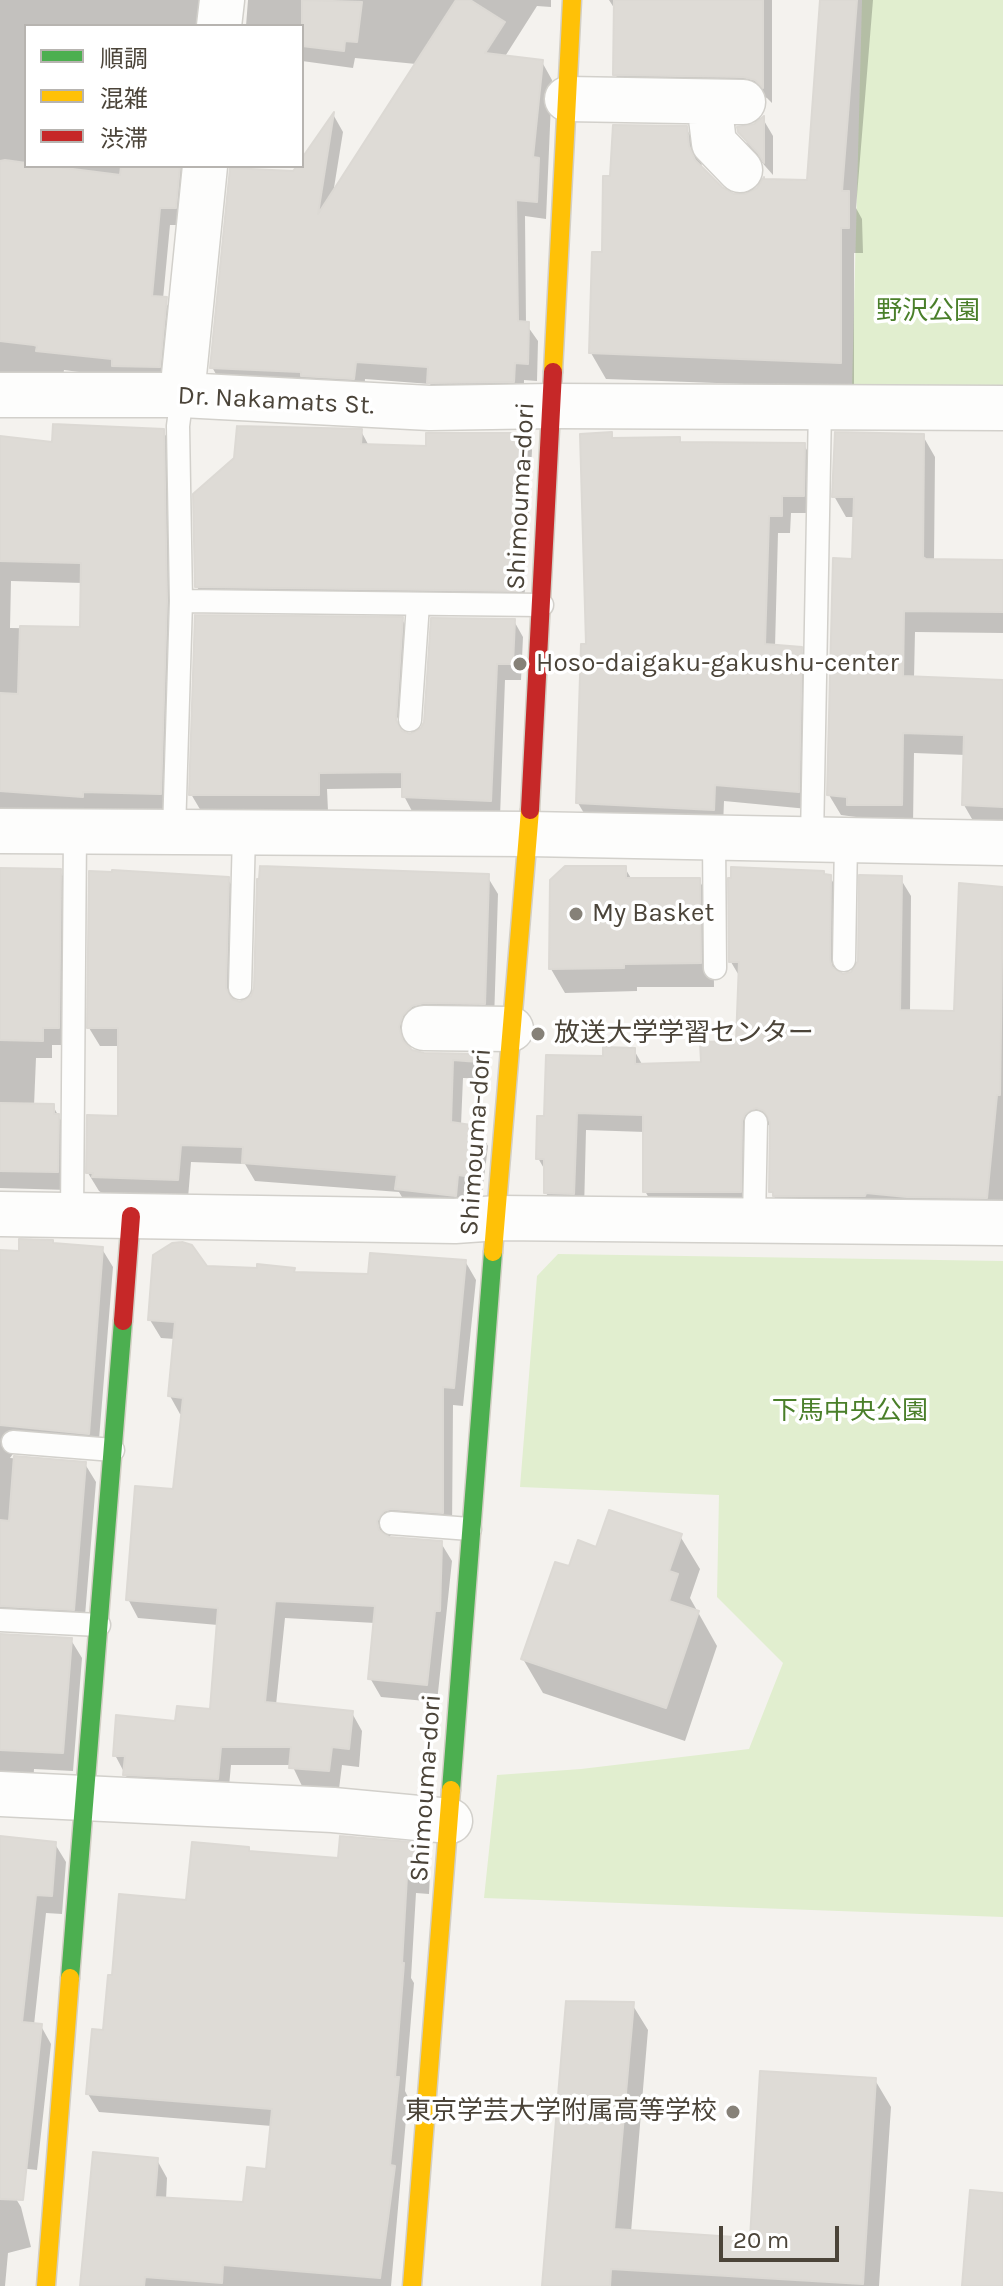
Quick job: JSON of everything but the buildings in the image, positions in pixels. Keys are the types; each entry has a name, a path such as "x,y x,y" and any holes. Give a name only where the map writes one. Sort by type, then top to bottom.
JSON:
{"street":[{"path":"219,24 222,0"},
{"name":"Shimouma-dori","path":"412,2286 470,1529 529,834 572,0"},
{"path":"567,99 726,102 714,143 740,170"},
{"path":"182,395 205,168"},
{"name":"Dr. Nakamats St.","path":"0,395 182,395 430,408 1003,408"},
{"path":"0,831 529,834 1003,843"},
{"path":"424,1028 511,1029"},
{"path":"0,1214 455,1221 498,1218 1003,1223"},
{"path":"46,2286 131,1216"},
{"path":"0,1794 333,1810 450,1821"}],"lane":[{"path":"174,832 181,601 178,426 182,395"},
{"path":"820,407 829,840 844,960"},
{"path":"181,601 542,605"},
{"path":"410,720 418,604"},
{"path":"72,1215 75,831"},
{"path":"240,988 244,833"},
{"path":"714,838 715,968"},
{"path":"754,1220 756,1122"},
{"path":"13,1442 113,1450"},
{"path":"391,1523 470,1529"},
{"path":"0,1620 99,1625"}],"green space":[{"name":"野沢公園","path":"862,0 1003,0 1003,389 852,385"},
{"name":"下馬中央公園","path":"558,1254 1003,1261 1003,1917 484,1898 497,1775 581,1769 749,1749 783,1663 717,1597 719,1495 520,1487 537,1276"}],"traffic: fast":[{"path":"451,1790 493,1252"},
{"path":"70,1978 123,1321"}],"traffic: slow":[{"path":"553,372 572,0"},
{"path":"493,1252 530,810"},
{"path":"412,2286 451,1790"},
{"path":"46,2286 70,1978"}],"traffic: jam":[{"path":"530,810 553,372"},
{"path":"123,1321 131,1216"}],"place":[{"name":"Hoso-daigaku-gakushu-center","path":"520,664"},
{"name":"My Basket","path":"576,914"},
{"name":"放送大学学習センター","path":"538,1034"},
{"name":"東京学芸大学附属高等学校","path":"733,2112"}]}
